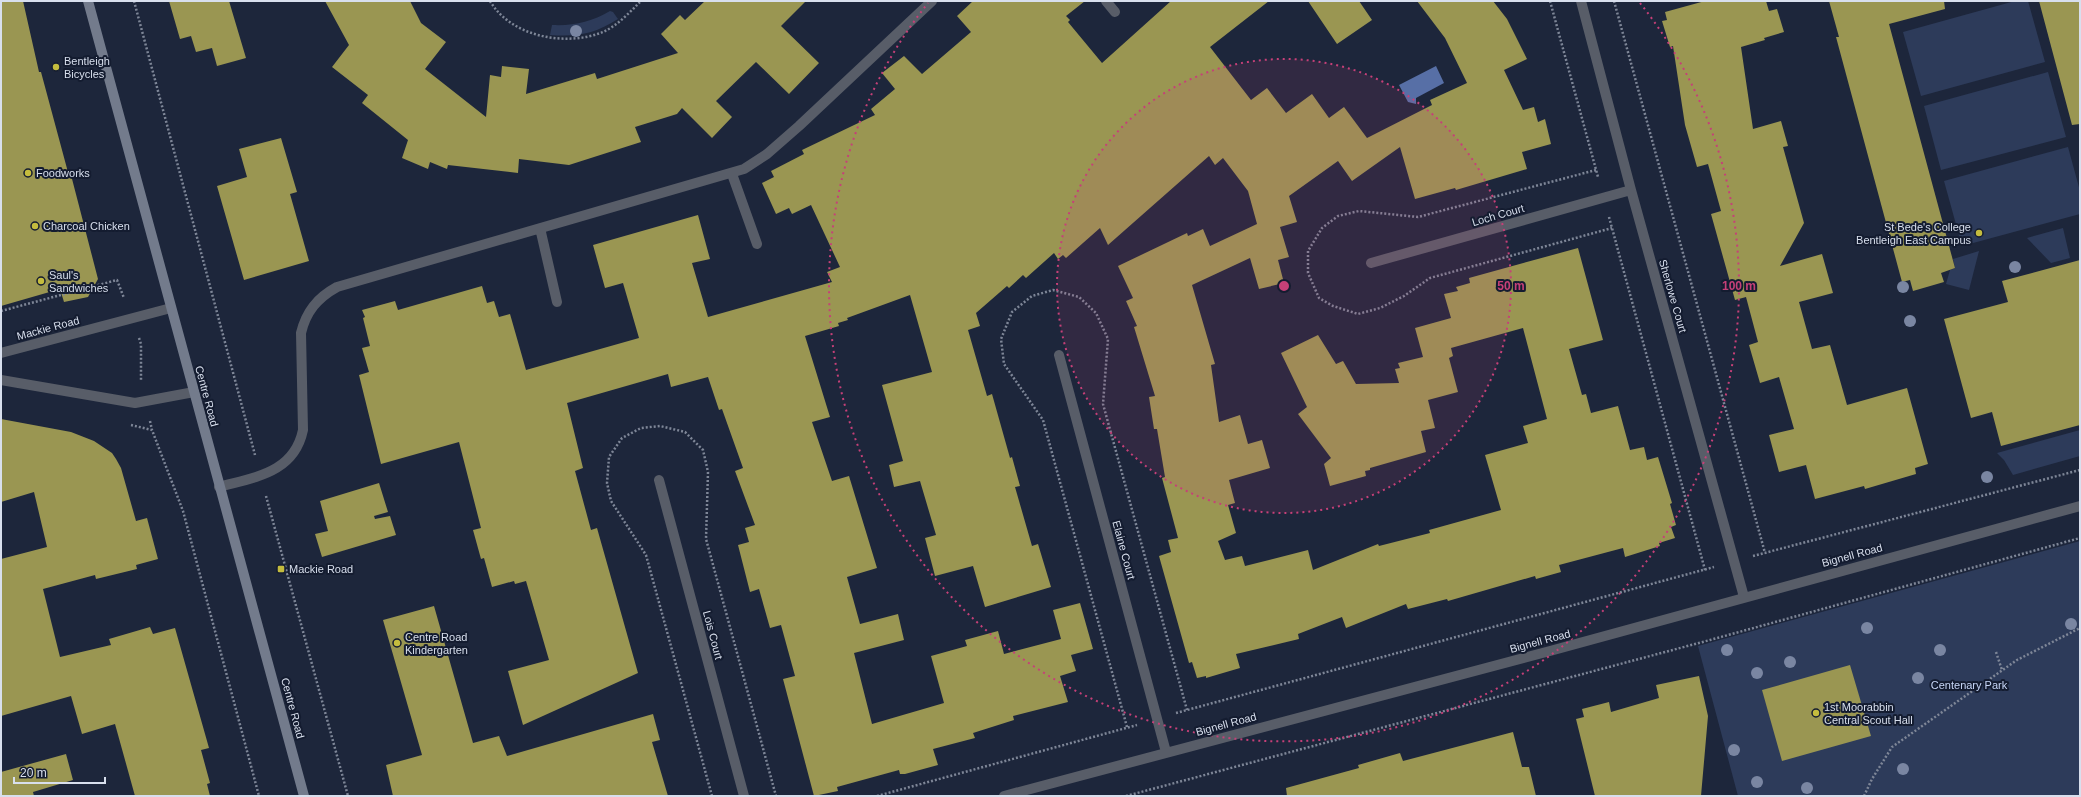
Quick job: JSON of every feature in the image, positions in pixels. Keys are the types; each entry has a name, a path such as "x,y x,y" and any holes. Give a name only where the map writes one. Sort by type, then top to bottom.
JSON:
{"main road":[{"name":"Centre Road","path":"88,1 304,796"}],"street":[{"path":"219,487 260,475 282,466 301,442 303,430 301,333 304,320 311,309 325,293 337,287 732,174 758,162 800,126 932,1"},
{"path":"1106,1 1115,12"},
{"name":"Sherlowe Court","path":"1581,1 1631,190 1744,597"},
{"path":"732,174 757,244"},
{"name":"Loch Court","path":"1371,263 1631,190"},
{"path":"540,228 557,302"},
{"name":"Mackie Road","path":"1,353 171,308"},
{"name":"Elaine Court","path":"1059,355 1166,752"},
{"path":"1,380 135,403 194,392"},
{"name":"Lois Court","path":"659,480 744,796"},
{"name":"Bignell Road","path":"1004,796 1040,791 1166,752 1550,651 2080,506"}],"path":[{"path":"134,1 260,475 348,796"},
{"path":"490,1 514,26 542,37 576,39 603,32 624,18 641,1"},
{"path":"1550,1 1705,570"},
{"path":"1614,1 1764,553"},
{"path":"130,425 152,430 183,511 259,796"},
{"path":"877,796 1764,553 2080,470"},
{"path":"1126,796 1710,640 2080,538"},
{"path":"1864,796 1872,779 1892,747 2017,660 2080,628"},
{"path":"1996,652 2002,670"}],"green space":[{"path":"2015,1 2028,1 2045,62 1921,96 1903,32"},
{"path":"610,11 613,12 618,19 601,28 577,35 550,35 552,25 568,25 582,22 596,18"},
{"path":"2048,72 2066,137 1941,170 1924,106"},
{"path":"2068,147 2080,191 2080,214 1962,246 1944,181"},
{"path":"2063,228 2070,258 2051,263 2027,238"},
{"path":"1979,251 1969,290 1946,284 1950,270 1955,268 1953,259"},
{"path":"2080,430 2080,456 2013,475 2004,460 1997,453"},
{"name":"Centenary Park","path":"2080,541 2080,796 1738,796 1698,646"}],"shaded area":[{"path":"1436,66 1444,83 1416,98 1416,104 1408,102 1399,85"}],"building":[{"path":"1,1 23,1 39,72 41,72 69,176 71,175 98,279 88,297 64,302 60,289 1,306"},
{"path":"169,1 229,1 246,58 217,66 212,48 196,52 191,36 180,39"},
{"path":"325,1 410,1 421,23 446,42 425,69 486,117 490,75 501,77 502,66 529,69 526,94 595,73 597,79 678,53 661,34 680,15 685,20 705,1 806,1 781,26 819,63 789,94 756,62 716,101 732,117 712,138 682,108 677,114 635,127 641,142 569,165 519,159 518,173 448,165 447,169 430,162 428,169 402,158 408,140 362,103 368,95 332,67 349,45"},
{"path":"973,1 1085,1 1066,16 1070,20 1068,22 1102,63 1171,1 1269,1 1210,47 1251,100 1267,88 1286,113 1312,94 1329,118 1344,107 1367,138 1432,105 1430,100 1467,83 1445,38 1417,1 1493,1 1507,19 1527,59 1504,70 1523,110 1534,107 1538,122 1545,119 1551,144 1522,152 1527,169 1456,190 1455,188 1415,199 1400,147 1352,181 1338,161 1289,196 1297,222 1280,227 1289,257 1278,260 1284,283 1259,289 1250,258 1192,285 1215,364 1211,365 1219,422 1240,415 1248,444 1262,440 1270,468 1229,480 1235,503 1228,505 1236,533 1218,541 1225,560 1242,556 1245,566 1308,550 1313,570 1378,544 1379,546 1430,533 1429,530 1501,510 1485,455 1528,443 1523,426 1547,419 1523,328 1451,348 1453,356 1449,358 1458,392 1428,400 1435,428 1421,431 1426,452 1370,468 1370,470 1365,471 1366,476 1330,486 1324,464 1331,458 1298,414 1307,407 1281,353 1318,335 1336,364 1343,361 1356,384 1399,383 1395,369 1400,368 1398,363 1423,357 1415,328 1451,318 1444,294 1458,291 1456,287 1470,283 1469,278 1578,248 1603,340 1569,349 1582,395 1586,394 1591,413 1618,406 1630,450 1644,447 1647,460 1658,457 1672,503 1670,504 1676,525 1671,527 1675,538 1659,543 1660,546 1625,557 1623,548 1559,565 1561,572 1536,579 1535,576 1448,601 1447,599 1408,609 1406,604 1346,628 1342,617 1298,634 1299,639 1236,654 1240,668 1206,678 1206,676 1197,678 1192,662 1189,663 1159,556 1171,552 1168,540 1178,538 1162,478 1165,477 1157,429 1154,429 1149,397 1155,396 1134,327 1137,326 1126,301 1133,298 1118,266 1187,233 1188,236 1203,229 1210,246 1257,224 1248,191 1223,158 1215,165 1209,156 1108,245 1100,228 1066,258 1063,255 1058,259 1054,253 1026,278 1023,275 1009,288 1007,286 976,313 980,326 968,330 987,396 992,394 1010,458 1012,457 1020,486 1015,487 1032,546 1038,544 1051,587 985,607 973,566 935,576 925,538 936,535 920,481 894,487 889,465 903,461 882,385 932,372 910,295 847,318 848,320 838,323 839,326 805,336 830,417 812,422 832,481 849,476 877,568 847,577 860,624 898,614 904,640 854,653 872,724 944,703 931,656 967,646 965,640 998,631 1004,654 1061,639 1053,610 1080,603 1093,649 1071,655 1076,671 1060,676 1068,702 1013,716 1014,720 973,733 975,738 933,749 938,765 905,774 900,774 899,770 837,787 838,791 814,796 783,679 795,676 781,625 770,628 759,589 750,592 738,545 749,542 745,528 755,525 735,471 743,468 722,409 719,410 708,377 671,387 668,374 567,403 583,468 575,471 591,530 597,528 638,673 523,725 508,671 549,660 526,581 515,584 514,581 492,587 484,558 481,559 473,530 481,528 459,442 381,464 359,375 369,372 362,348 370,346 363,318 365,317 362,310 395,301 398,310 482,286 487,303 494,301 499,317 510,314 526,370 639,338 623,283 605,288 593,245 698,215 710,259 692,263 708,317 832,282 827,272 840,267 811,205 792,214 789,208 776,214 762,183 774,177 771,171 804,154 802,150 875,115 871,109 895,89 882,73 904,56 922,74 971,32 957,16"},
{"path":"1308,1 1359,1 1372,20 1337,44"},
{"path":"1705,1 1766,1 1769,11 1777,9 1784,32 1764,38 1765,40 1741,47 1753,129 1781,121 1788,146 1783,147 1804,223 1780,266 1822,254 1833,293 1799,302 1812,349 1830,345 1847,405 1907,388 1928,464 1915,468 1916,474 1865,489 1864,486 1815,499 1806,465 1779,472 1769,435 1794,429 1779,377 1760,383 1749,345 1758,342 1746,297 1735,300 1711,214 1721,211 1708,164 1697,167 1685,125 1673,46 1670,47 1662,21 1667,20 1665,12"},
{"path":"1829,1 1944,1 1945,9 1889,24 1955,268 1941,273 1944,282 1913,291 1910,280 1902,282 1836,37 1839,37"},
{"path":"2039,1 2080,1 2080,124 2072,125"},
{"path":"281,138 297,192 290,194 309,261 244,280 217,186 247,177 239,149"},
{"path":"2080,260 2080,425 2001,446 1992,412 1971,418 1944,319 2008,302 2002,281"},
{"path":"1,419 71,432 94,441 112,453 121,468 136,521 147,518 158,559 136,565 137,569 96,579 95,575 43,589 60,657 111,645 109,639 150,627 153,634 175,628 209,748 201,750 210,783 207,784 210,796 135,796 115,724 82,734 71,696 1,716 1,559 47,547 34,492 1,502"},
{"path":"379,483 388,512 374,516 375,519 390,516 396,535 322,557 315,534 328,531 320,501"},
{"path":"434,606 473,743 499,736 507,756 653,714 660,740 652,742 668,796 393,796 386,765 422,755 383,620"},
{"name":"1st Moorabbin Central Scout Hall","path":"1850,665 1871,736 1782,761 1762,690"},
{"path":"1699,676 1708,716 1701,796 1595,796 1576,719 1584,717 1582,709 1609,702 1611,712 1659,698 1656,685"},
{"path":"1513,732 1522,767 1529,767 1536,796 1287,796 1286,788 1359,768 1358,765 1400,753 1403,761"},
{"path":"66,754 73,780 33,792 34,796 1,796 1,772"}],"place":[{"name":"Bentleigh Bicycles","path":"56,67"},
{"name":"Foodworks","path":"28,173"},
{"name":"Charcoal Chicken","path":"35,226"},
{"name":"St Bede's College Bentleigh East Campus","path":"1979,233"},
{"name":"Saul's Sandwiches","path":"41,281"},
{"name":"Mackie Road","path":"281,569"},
{"name":"Centre Road Kindergarten","path":"397,643"},
{"name":"1st Moorabbin Central Scout Hall","path":"1816,713"}]}
